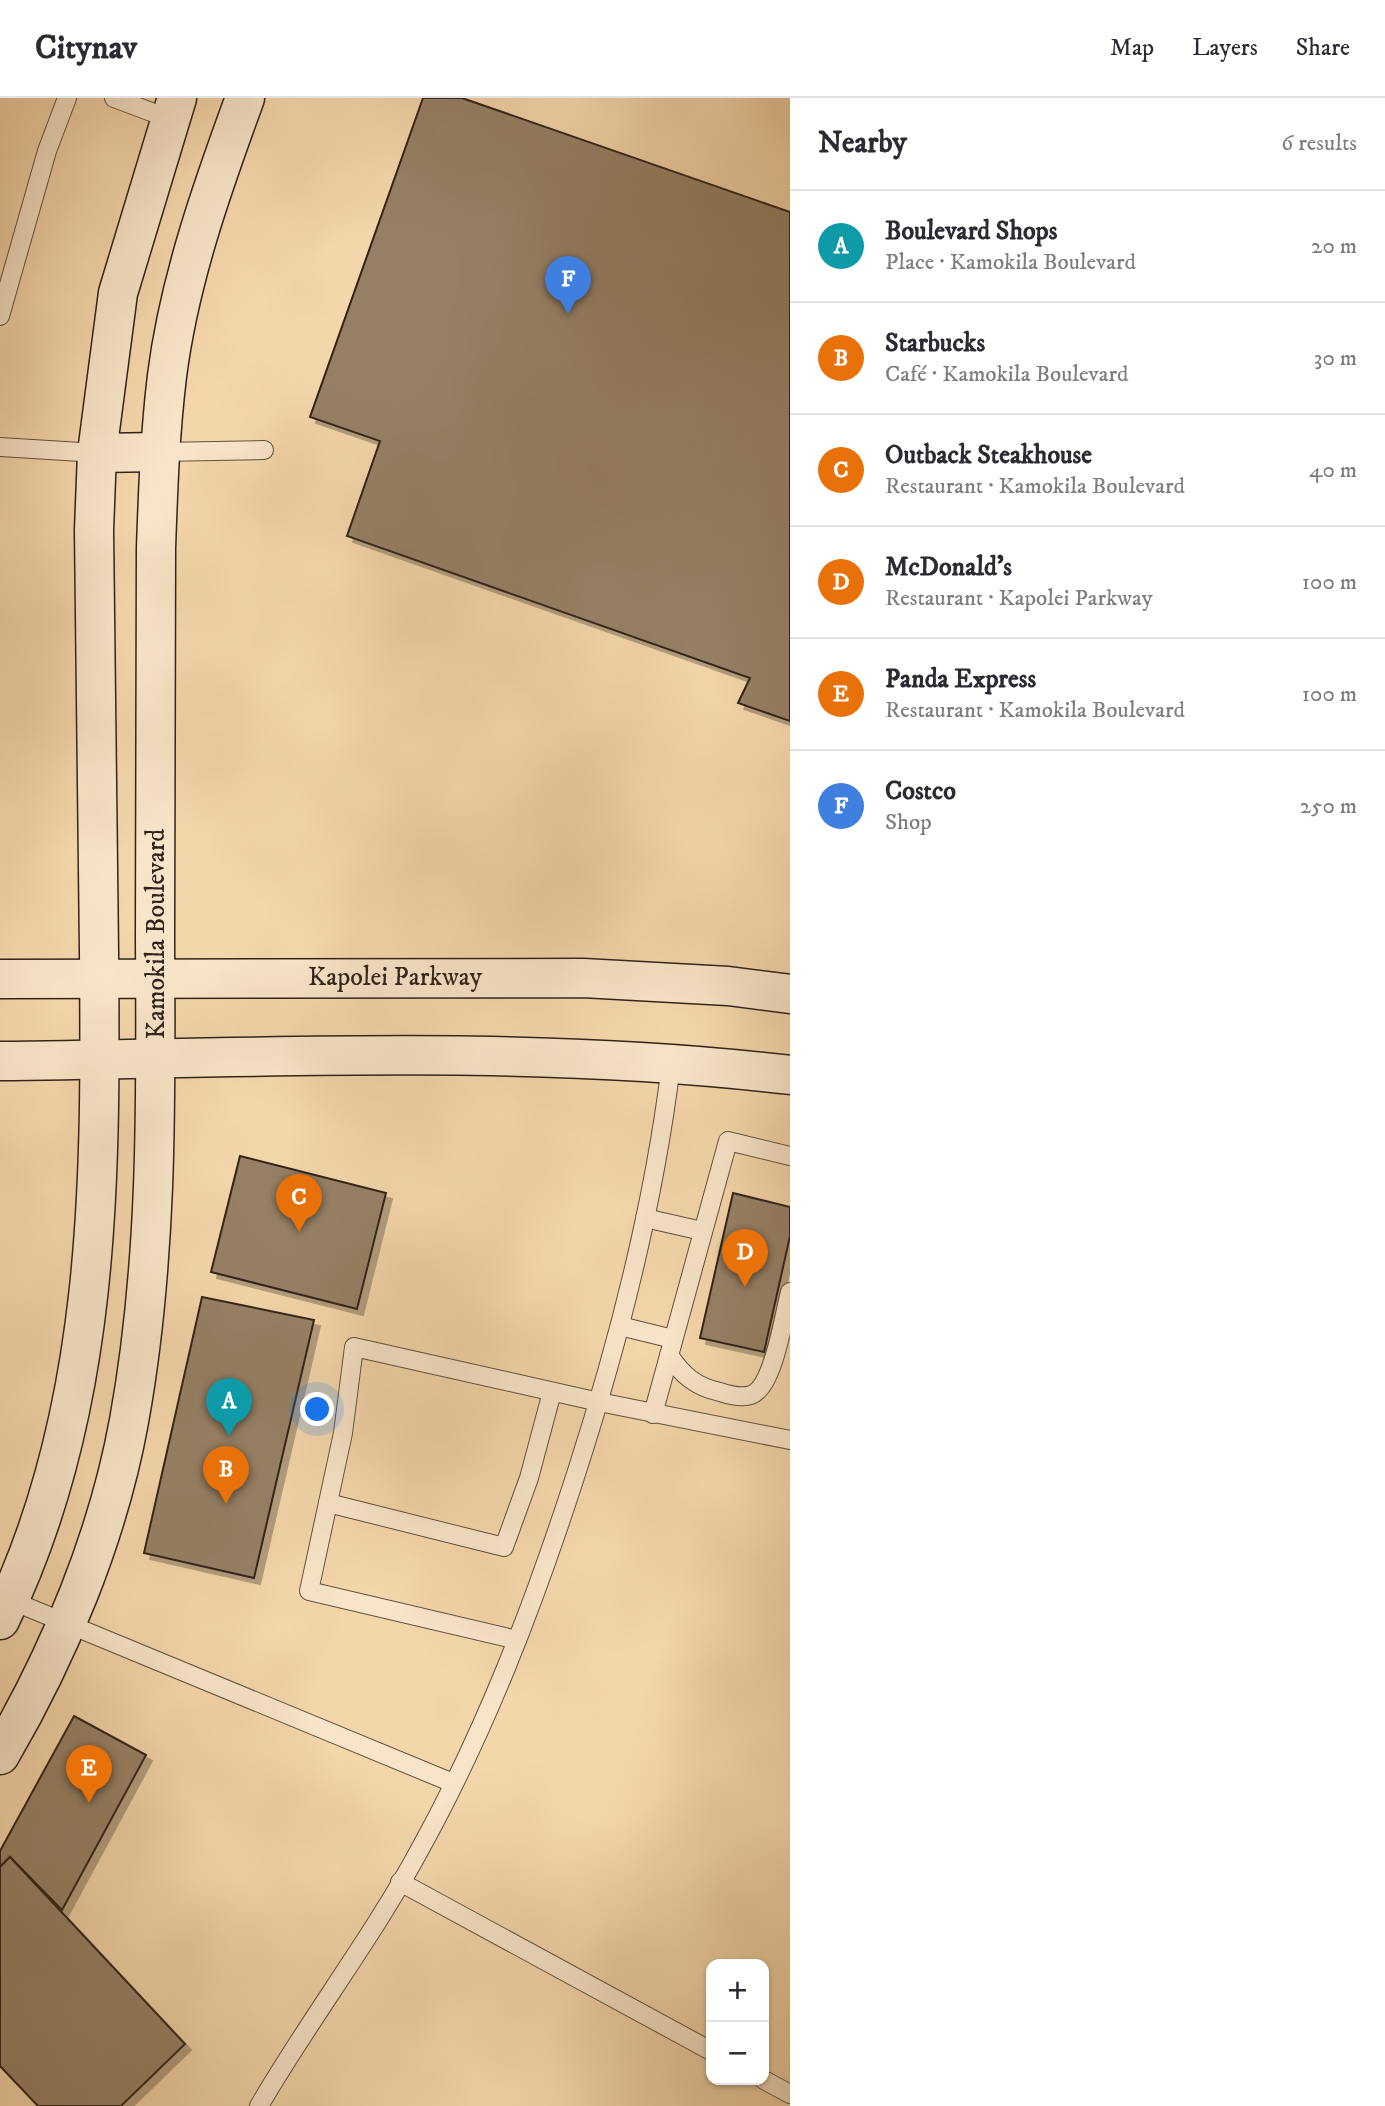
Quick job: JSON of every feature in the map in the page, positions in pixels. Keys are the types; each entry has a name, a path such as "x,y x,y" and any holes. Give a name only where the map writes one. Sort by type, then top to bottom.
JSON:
{"main road":[{"name":"Kamokila Boulevard","path":"0,1755 26,1710 65,1623 100,1532 129,1423 142,1332 150,1242 156,1059 156,548 160,452 167,374 189,262 245,98"},
{"path":"2,1602 38,1528 71,1416 89,1308 98,1192 100,1060 94,530 97,453 118,293 174,108"},
{"path":"97,453 160,452"},
{"name":"Kapolei Parkway","path":"0,979 583,978 728,986 790,994"},
{"path":"0,1060 497,1058 671,1065 790,1075"}],"lane":[{"path":"0,316 47,151 67,98"},
{"path":"114,98 174,108"},
{"path":"0,447 97,453"},
{"path":"160,452 264,450"},
{"path":"259,2106 418,1854 480,1730 546,1568 599,1402 620,1326 645,1217 671,1065"},
{"path":"653,1414 728,1141 790,1156"},
{"path":"645,1217 702,1231"},
{"path":"620,1326 671,1347 678,1368 700,1386 741,1396 757,1392 768,1378 790,1292"},
{"path":"517,1640 309,1591 343,1433 354,1347 653,1414 790,1440"},
{"path":"328,1503 504,1546 529,1478 552,1392"},
{"path":"2,1602 65,1623 453,1783"},
{"path":"400,1882 706,2048"},
{"path":"769,2083 790,2094"}],"building":[{"path":"423,98 462,98 790,212 790,721 738,703 750,678 347,536 380,441 310,417"},
{"path":"240,1156 386,1193 357,1309 211,1272"},
{"path":"733,1193 790,1207 790,1236 764,1352 700,1338"},
{"path":"202,1297 314,1320 254,1578 144,1553"},
{"path":"74,1716 146,1755 62,1910 10,1857 0,1867 0,1851"},
{"path":"10,1857 185,2044 121,2106 38,2106 0,2066 0,1867"}],"place":[{"name":"Costco","path":"568,314"},
{"name":"Outback Steakhouse","path":"299,1232"},
{"name":"McDonald's","path":"745,1287"},
{"name":"Boulevard Shops","path":"229,1436"},
{"name":"Starbucks","path":"226,1504"},
{"name":"Panda Express","path":"89,1803"}]}
